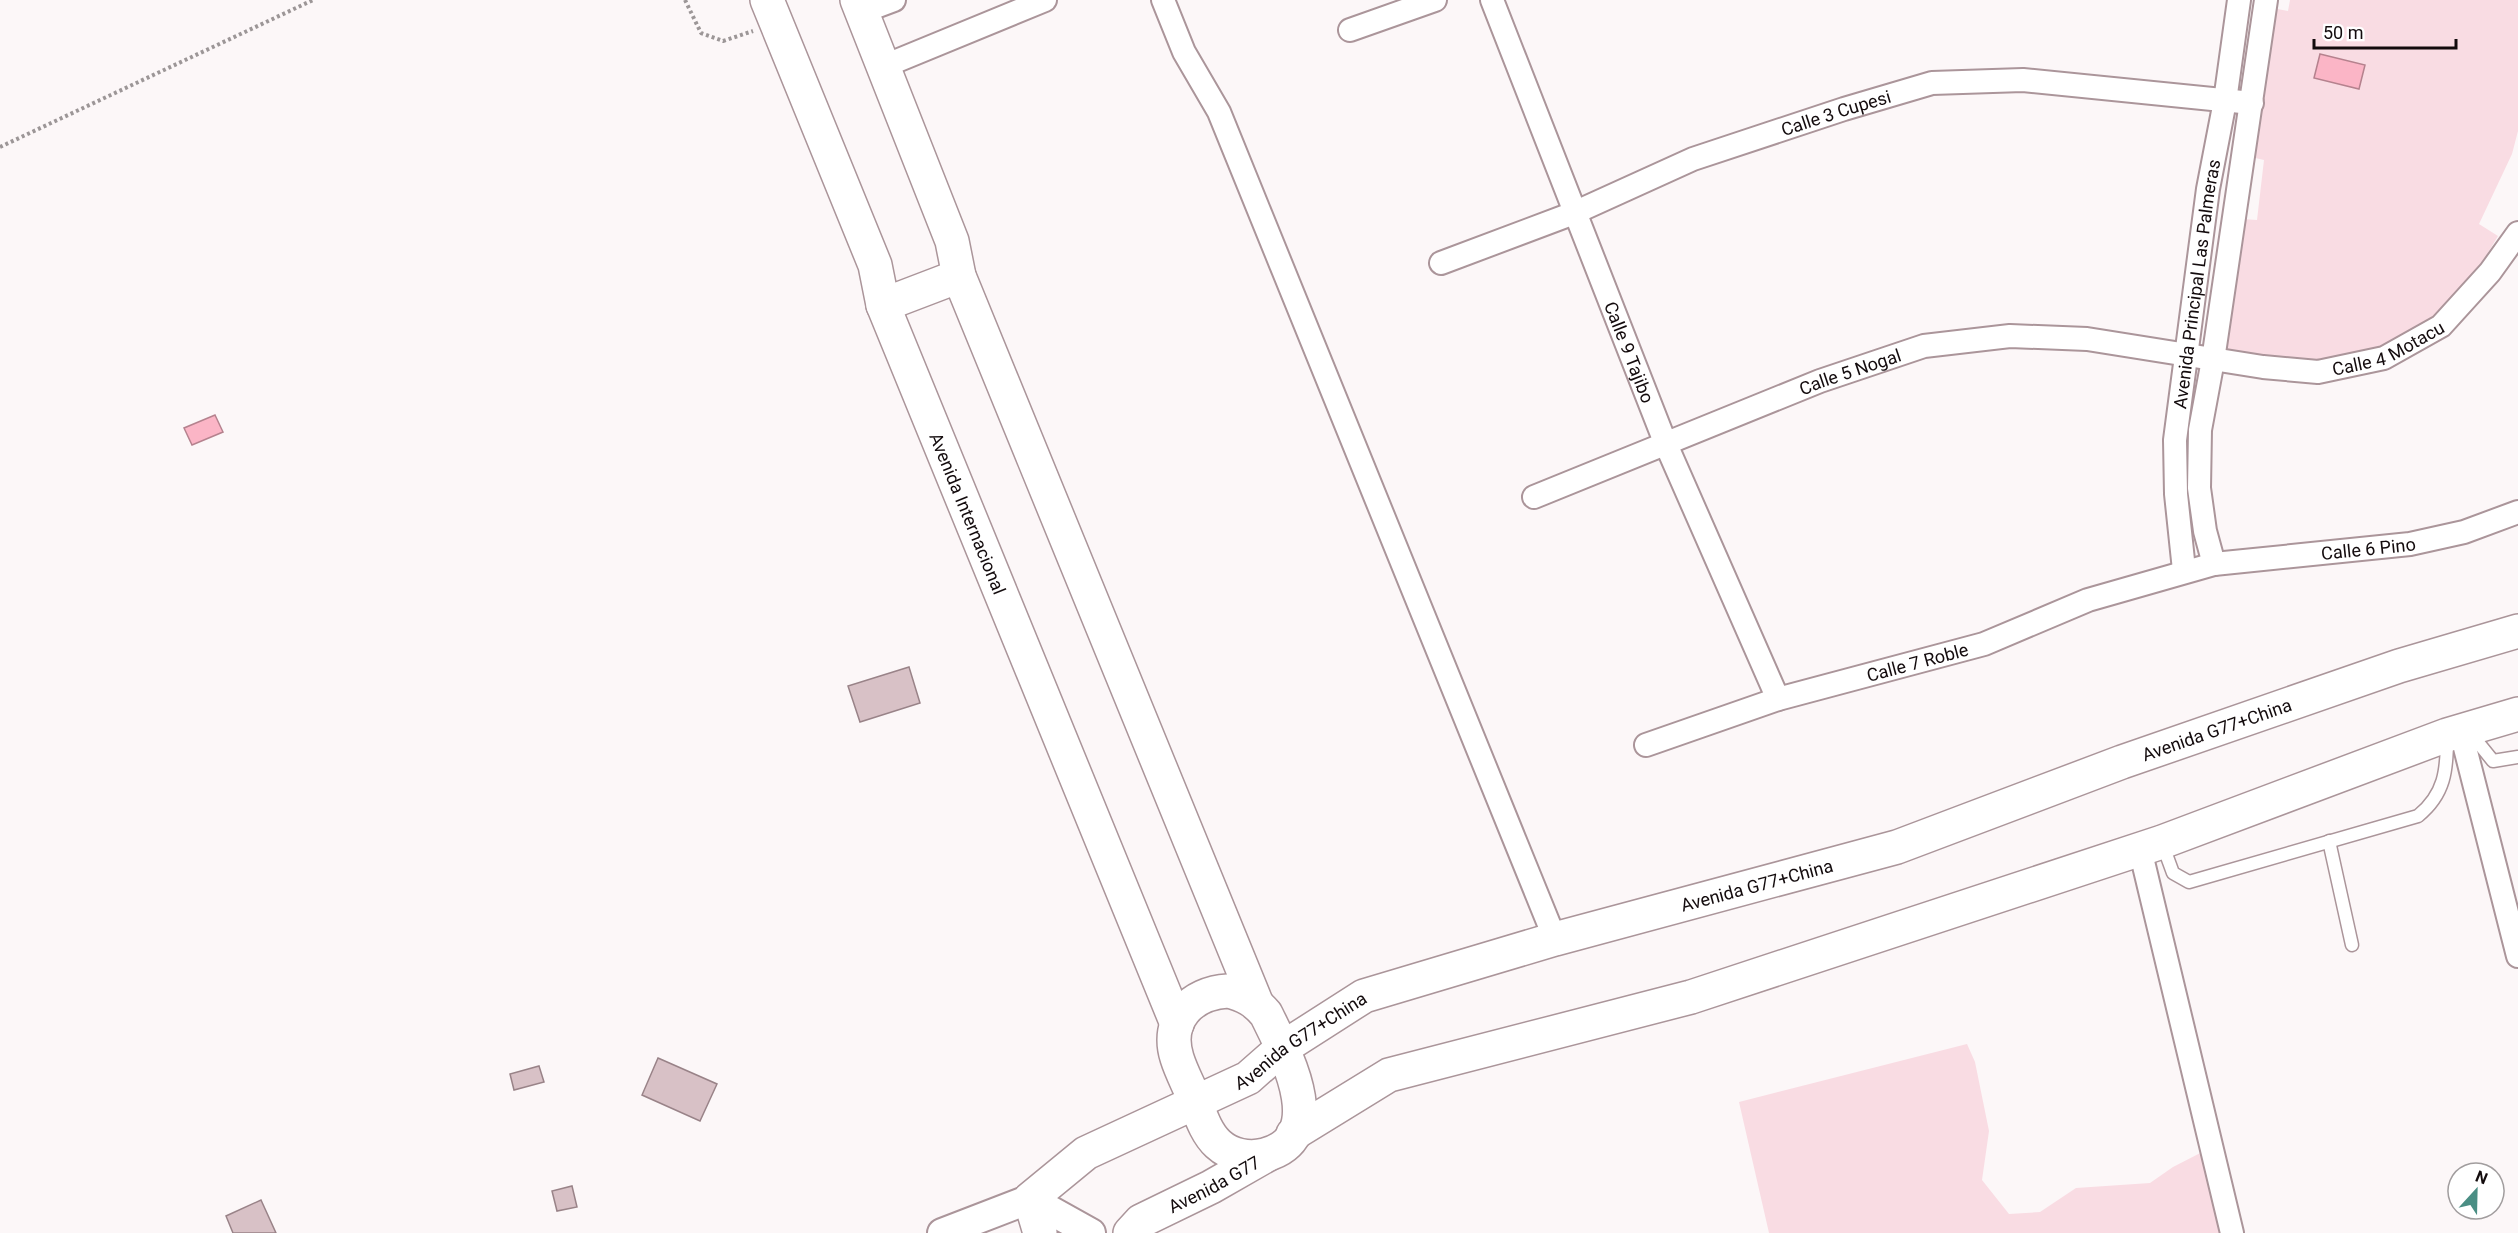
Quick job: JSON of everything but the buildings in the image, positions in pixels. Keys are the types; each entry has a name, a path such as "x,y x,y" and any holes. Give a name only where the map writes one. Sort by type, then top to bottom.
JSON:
{"main road":[{"path":"860,6 952,241 959,276 1256,1002 1266,1014 1281,1049 1301,1102 1300,1118 1293,1134"},
{"name":"Avenida Internacional","path":"772,11 875,266 884,305 1177,1024"},
{"path":"884,305 959,276"},
{"name":"Avenida G77+China","path":"1030,1199 1086,1153 1248,1078 1281,1049 1364,996 1555,939 1897,847 2122,762 2399,666 2518,631"},
{"path":"1293,1134 1389,1075 1691,997 2151,845 2458,732 2518,714"},
{"path":"1256,1002 1228,991 1214,992 1198,998 1185,1010 1177,1024 1174,1041 1177,1058 1208,1132 1219,1145 1233,1154 1250,1157 1267,1155"},
{"name":"Avenida G77","path":"1130,1233 1142,1221 1282,1147 1293,1134"},
{"path":"1030,1199 1040,1233"}],"street":[{"path":"860,6 894,0"},
{"path":"882,67 1045,0"},
{"path":"1163,0 1184,52 1219,112 1555,939"},
{"path":"1350,30 1435,0"},
{"name":"Calle 9 Tajibo","path":"1492,0 1665,442 1778,699"},
{"name":"Avenida Principal Las Palmeras","path":"2184,570 2176,494 2175,440 2184,354 2208,189 2225,101 2239,0"},
{"name":"Avenida Principal Las Palmeras","path":"2214,564 2205,531 2199,488 2200,430 2213,360 2266,0"},
{"name":"Calle 3 Cupesi","path":"1441,263 1574,213 1692,159 1932,83 2023,80 2252,103"},
{"name":"Calle 4 Motacu","path":"2184,354 2213,360 2318,372 2384,358 2441,326 2490,272 2518,233"},
{"name":"Calle 5 Nogal","path":"1534,497 1820,381 1923,345 2010,336 2086,339 2184,354"},
{"name":"Calle 6 Pino","path":"2184,570 2214,564 2410,544 2464,532 2518,512"},
{"name":"Calle 7 Roble","path":"1646,745 1778,699 1984,644 2088,600 2184,570"},
{"path":"2458,732 2518,956"},
{"path":"2151,845 2232,1233"},
{"path":"942,1233 1030,1199 1091,1233"}],"lane":[{"path":"2151,845 2173,873 2189,882 2418,816 2435,799 2447,771 2458,732 2493,761 2518,757"},
{"path":"2329,841 2352,945"}],"path":[{"path":"0,147 313,0"},
{"path":"685,0 701,33 723,41 772,11"}],"shaded area":[{"path":"2290,0 2518,0 2518,131 2512,154 2479,224 2498,236 2480,266 2437,318 2381,349 2308,363 2230,354 2225,340 2242,219 2257,220 2264,160 2251,157 2272,8 2288,11"},
{"path":"2320,54 2365,65 2359,89 2314,78"},
{"path":"215,415 223,432 192,445 184,428"},
{"path":"1967,1044 1975,1062 1989,1131 1982,1180 2009,1214 2040,1212 2076,1188 2150,1183 2173,1167 2212,1147 2232,1233 1769,1233 1739,1102"}]}
